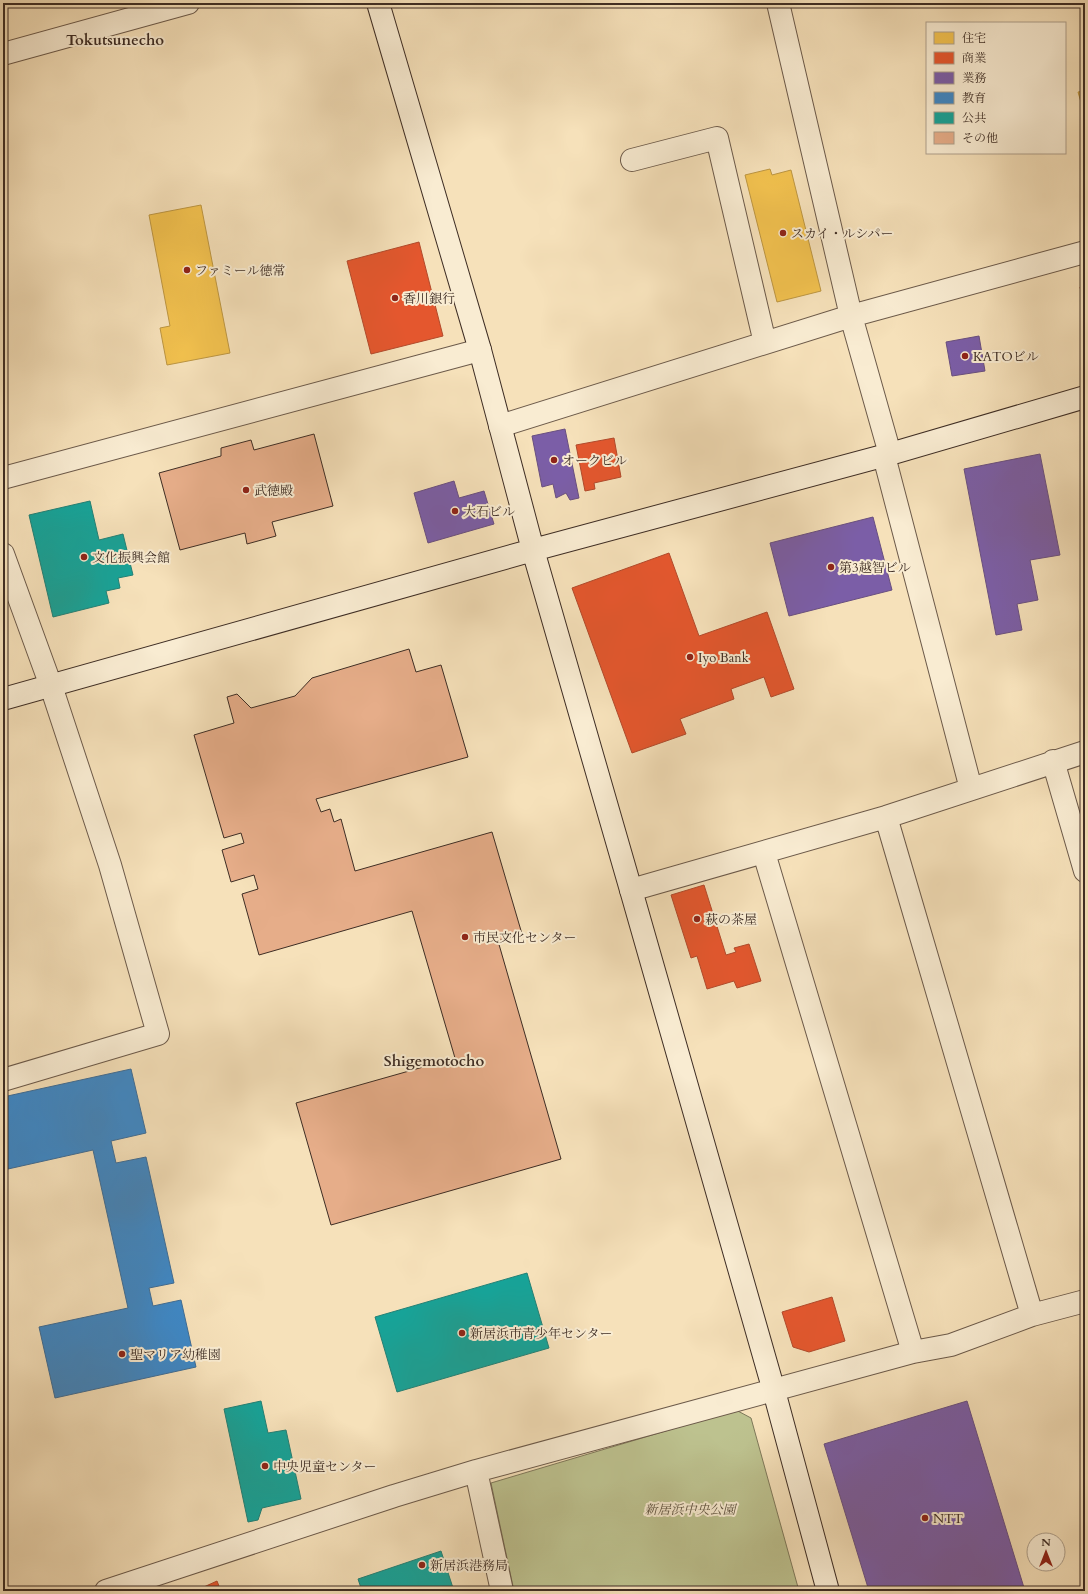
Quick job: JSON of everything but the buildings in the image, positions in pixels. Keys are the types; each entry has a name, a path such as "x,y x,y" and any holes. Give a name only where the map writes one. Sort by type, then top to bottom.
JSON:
{"street":[{"path":"3,54 188,3"},
{"path":"378,3 480,350 533,550 632,890 774,1391 828,1591"},
{"path":"778,3 851,316 971,789"},
{"path":"632,160 716,138 765,343"},
{"path":"500,426 851,316 1085,252"},
{"path":"3,478 480,350"},
{"path":"3,699 533,550 887,455 1085,397"},
{"path":"3,554 51,686 110,864 158,1034 3,1080"},
{"path":"632,890 886,817 1085,752"},
{"path":"1053,762 1085,871"},
{"path":"886,817 1032,1315"},
{"path":"764,852 913,1352"},
{"path":"106,1591 394,1496 476,1472 913,1352 951,1345 1032,1315 1085,1301"},
{"path":"476,1472 502,1591"}],"green space":[{"name":"新居浜中央公園","path":"736,1410 751,1418 799,1591 514,1591 491,1483"}],"place":[{"name":"スカイ・ルシパー","path":"783,233"},
{"name":"ファミール徳常","path":"187,270"},
{"name":"香川銀行","path":"395,298"},
{"name":"KATOビル","path":"965,356"},
{"name":"オークビル","path":"554,460"},
{"name":"武徳殿","path":"246,490"},
{"name":"大石ビル","path":"455,511"},
{"name":"文化振興会館","path":"84,557"},
{"name":"第3越智ビル","path":"831,567"},
{"name":"Iyo Bank","path":"690,657"},
{"name":"萩の茶屋","path":"697,919"},
{"name":"市民文化センター","path":"465,937"},
{"name":"新居浜市青少年センター","path":"462,1333"},
{"name":"聖マリア幼稚園","path":"122,1354"},
{"name":"中央児童センター","path":"265,1466"},
{"name":"NTT","path":"925,1518"},
{"name":"新居浜港務局","path":"422,1565"}],"district":[{"name":"Tokutsunecho","path":"115,40"},
{"name":"Shigemotocho","path":"434,1061"}]}
